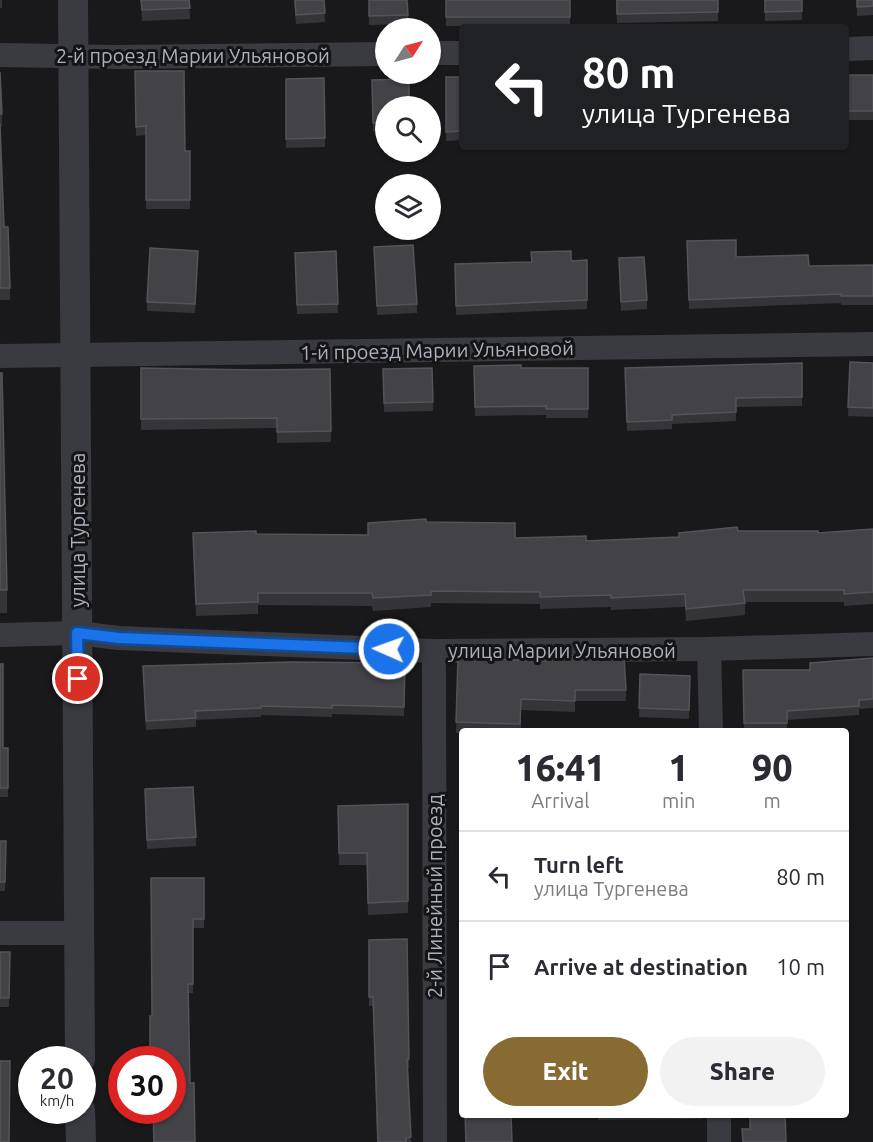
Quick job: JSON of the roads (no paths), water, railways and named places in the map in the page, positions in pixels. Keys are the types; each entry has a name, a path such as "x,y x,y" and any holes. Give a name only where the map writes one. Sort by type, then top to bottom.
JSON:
{"street":[{"name":"улица Тургенева","path":"73,0 80,1046"},
{"path":"849,49 873,48"},
{"path":"441,53 459,53"},
{"name":"2-й проезд Марии Ульяновой","path":"0,56 375,54"},
{"name":"1-й проезд Марии Ульяновой","path":"0,356 873,344"},
{"name":"улица Марии Ульяновой","path":"0,635 77,633 130,638 434,651 709,649 873,644"},
{"path":"709,649 711,728"},
{"name":"2-й Линейный проезд","path":"434,651 435,1142"},
{"path":"0,933 79,933"},
{"path":"719,1118 719,1142"},
{"path":"80,1124 81,1142"}]}
